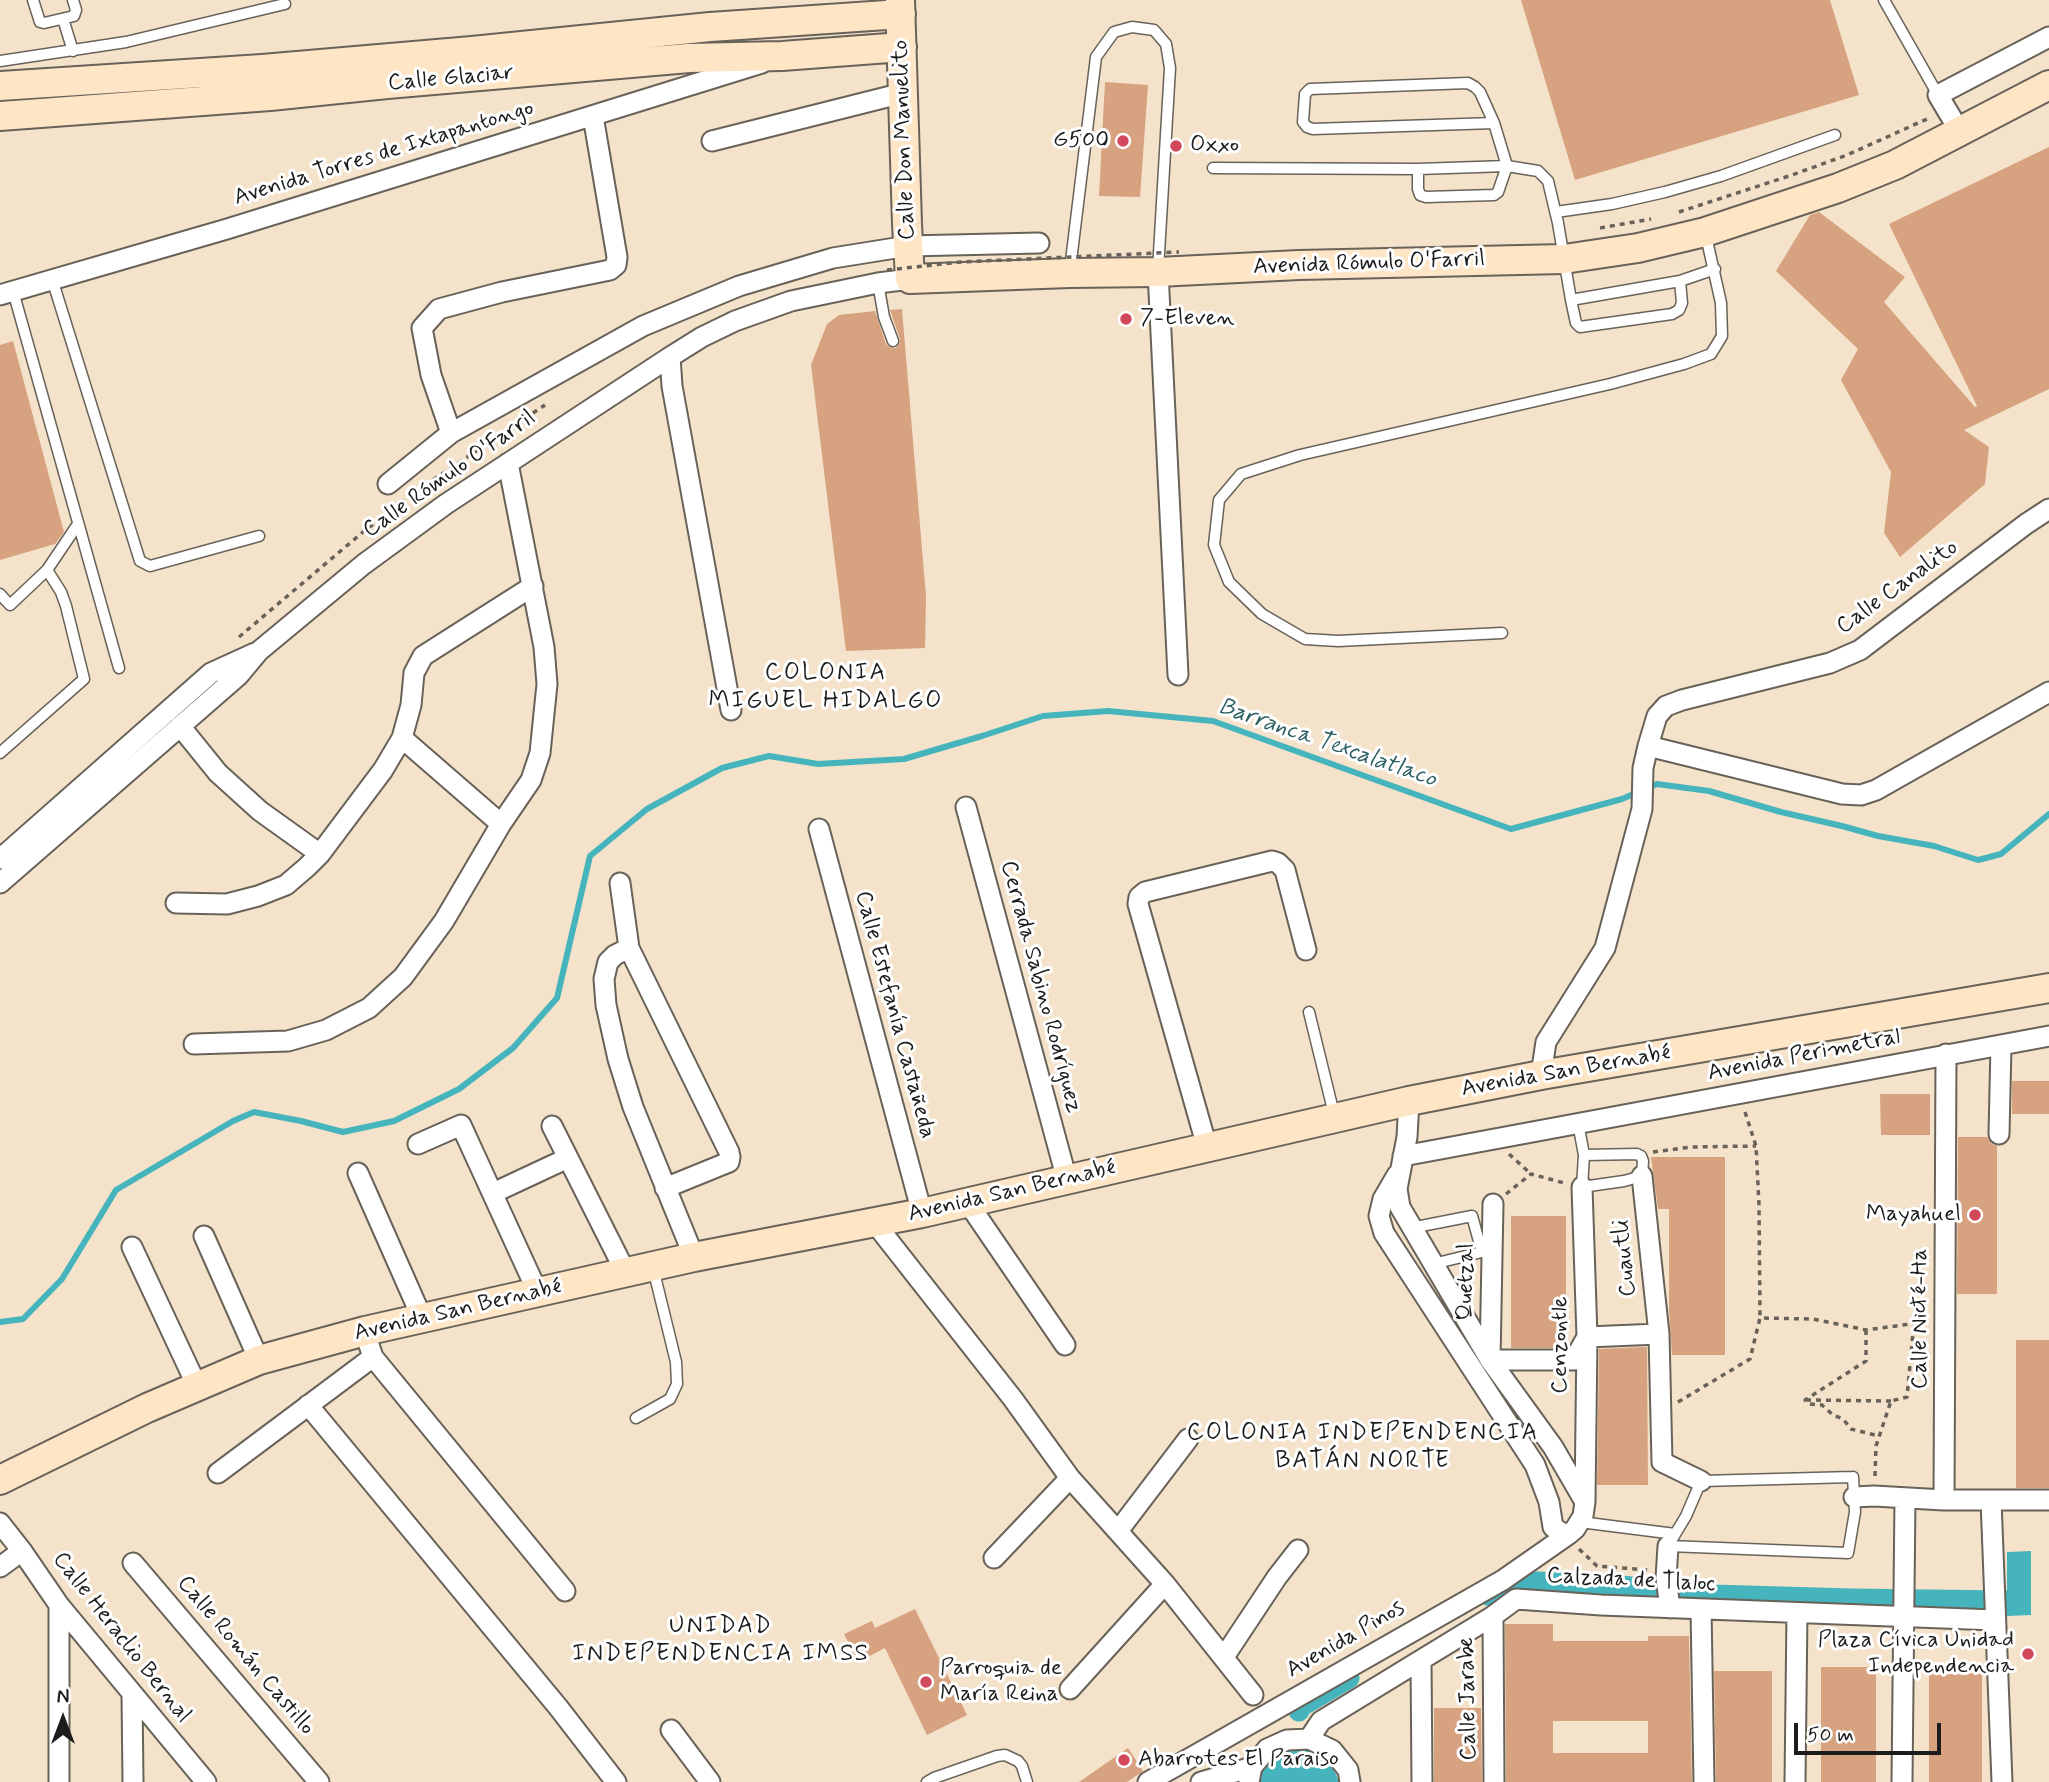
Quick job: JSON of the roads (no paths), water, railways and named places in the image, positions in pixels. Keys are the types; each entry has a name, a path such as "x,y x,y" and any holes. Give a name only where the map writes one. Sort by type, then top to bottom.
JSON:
{"street":[{"name":"Calle Don Manuelito","path":"892,277 908,246 900,7"},
{"name":"Calle Glaciar","path":"8,100 81,82 472,51 900,7"},
{"path":"1960,132 1938,95 2049,37"},
{"name":"Calle Glaciar","path":"8,100 270,96 688,58 782,56 902,47"},
{"name":"Avenida Torres de Ixtapantongo","path":"7,293 227,229 782,56"},
{"name":"Avenida Rómulo O'Farril","path":"670,357 735,321 791,301 892,277 1158,272 1299,265 1564,259 1638,248 1705,232 1838,188 1895,165 2049,85"},
{"path":"712,141 903,93"},
{"path":"451,433 431,375 422,328 439,309 502,292 610,270 616,265 617,257 593,116"},
{"path":"388,484 451,433 643,326 739,286 833,258 908,246 1039,243"},
{"path":"1158,272 1178,675"},
{"path":"670,357 672,386 731,710"},
{"name":"Calle Rómulo O'Farril","path":"0,883 239,675 259,651 364,564 446,504 670,357"},
{"path":"194,1044 288,1041 326,1030 369,1009 403,977 436,932 501,824 531,780 542,743 547,684 544,646 508,463"},
{"name":"Calle Canalito","path":"1541,1075 1546,1042 1605,948 1642,809 1643,768 1657,716 1666,706 1682,700 1830,663 1860,650 2049,509"},
{"path":"176,903 227,904 258,897 286,885 320,854 383,770 402,738 411,705 414,673 423,656 533,586"},
{"path":"0,859 211,673 259,651"},
{"path":"1648,747 1842,793 1861,795 1876,790 2049,692"},
{"path":"180,726 226,781 260,811 320,854"},
{"path":"402,738 501,824"},
{"name":"Cerrada Sabino Rodríguez","path":"966,807 1067,1180"},
{"name":"Calle Estefanía Castañeda","path":"819,829 922,1213"},
{"path":"1207,1147 1138,904 1139,897 1145,892 1272,862 1278,863 1284,870 1306,950"},
{"path":"620,883 629,948 730,1157 729,1162 665,1188"},
{"path":"629,948 608,962 604,979 606,1005 629,1095 694,1257"},
{"name":"Avenida San Bernabé","path":"0,1480 82,1439 259,1360 369,1344 422,1318 694,1257 968,1203 1409,1101 1541,1075 2049,988"},
{"name":"Avenida Perimetral","path":"1401,1165 1578,1123 2049,1036"},
{"path":"1999,1134 2001,1045"},
{"name":"Calle Nicté-Ha","path":"1944,1500 1946,1054"},
{"path":"1409,1101 1398,1198 1411,1228 1490,1360 1553,1447 1585,1502 1580,1522"},
{"path":"418,1144 461,1125 538,1293"},
{"path":"552,1126 568,1158 639,1270"},
{"path":"493,1193 568,1158"},
{"path":"1401,1165 1383,1199 1379,1216 1384,1233 1535,1465 1549,1503 1553,1527 1565,1535"},
{"path":"358,1174 422,1318"},
{"name":"Cuautli","path":"1642,1176 1659,1334 1662,1462 1701,1481"},
{"name":"Cenzontle","path":"1582,1187 1587,1337 1585,1502"},
{"path":"968,1203 1065,1345"},
{"name":"Quetzal","path":"1490,1360 1493,1204"},
{"path":"874,1223 1013,1399 1070,1478 1165,1584 1253,1695"},
{"path":"204,1236 259,1360"},
{"path":"132,1247 197,1387"},
{"path":"1490,1360 1574,1360 1587,1337 1659,1334"},
{"path":"218,1473 308,1405 369,1344 565,1591"},
{"path":"308,1405 558,1707 616,1782"},
{"path":"1118,1531 1188,1439"},
{"path":"994,1558 1070,1478"},
{"path":"1854,1497 2049,1500"},
{"path":"1902,1782 1905,1498"},
{"path":"1991,1500 2002,1782"},
{"name":"Avenida Pinos","path":"1148,1782 1503,1580 1575,1529 1580,1522"},
{"name":"Calle Heraclio Bernal","path":"0,1523 59,1605 206,1782"},
{"path":"1671,1605 1667,1575 1672,1540"},
{"path":"1224,1657 1298,1550"},
{"path":"0,1567 22,1552"},
{"name":"Calle Román Castillo","path":"133,1563 319,1782"},
{"path":"1070,1689 1165,1584"},
{"name":"Calzada de Tlaloc","path":"1309,1739 1321,1721 1516,1599 1995,1620"},
{"path":"59,1605 59,1782"},
{"path":"1701,1609 1704,1782"},
{"path":"1795,1782 1797,1613"},
{"name":"Calle Jarabe","path":"1493,1615 1494,1782"},
{"path":"1421,1660 1422,1782"},
{"path":"132,1694 133,1782"},
{"path":"671,1730 710,1782"},
{"path":"1201,1782 1250,1774 1267,1749 1287,1740 1309,1739 1332,1750 1348,1770 1350,1782"}],"lane":[{"path":"33,0 40,22 49,23 74,16 73,0"},
{"path":"1884,0 1938,95"},
{"path":"0,61 126,43 285,4"},
{"path":"63,19 73,51"},
{"path":"1069,273 1096,57 1114,32 1132,27 1154,30 1166,44 1170,68 1158,272"},
{"path":"1418,169 1418,190 1420,195 1426,197 1480,196 1498,192 1507,166 1494,123 1480,92 1468,83 1310,89 1305,94 1303,122 1313,129 1494,123"},
{"path":"1556,212 1612,204 1665,192 1758,164 1835,135"},
{"path":"1213,168 1418,169 1507,166 1538,171 1548,181 1576,323 1580,327 1672,314 1679,310 1682,303 1680,281"},
{"path":"1502,633 1338,641 1305,639 1262,614 1229,582 1214,545 1219,499 1241,474 1300,455 1610,384 1711,354 1723,337 1721,303 1705,232"},
{"path":"1571,300 1680,281 1715,269"},
{"path":"892,277 884,317 893,341"},
{"path":"52,279 140,561 150,566 259,536"},
{"path":"7,293 78,524 118,668"},
{"path":"0,594 10,605 47,570 78,524"},
{"path":"0,753 84,679 61,592 47,570"},
{"path":"1309,1012 1335,1118"},
{"path":"1578,1123 1584,1154 1582,1187 1642,1176 1643,1161 1637,1154 1584,1154"},
{"path":"1411,1228 1472,1216 1482,1252 1433,1264"},
{"path":"636,1418 670,1399 677,1384 676,1362 639,1270"},
{"path":"1580,1522 1672,1540 1848,1553 1855,1512 1853,1477 1701,1481 1672,1540"},
{"path":"927,1782 1004,1755 1018,1760 1027,1782"}],"water":[{"path":"2031,1551 2031,1615 2007,1616 2007,1552"},
{"path":"1288,1749 1317,1753 1328,1762 1339,1782 1256,1782 1265,1763"}],"waterway":[{"name":"Barranca Texcalatlaco","path":"0,1322 23,1319 62,1279 116,1190 233,1121 254,1112 343,1132 394,1121 459,1089 513,1048 557,998 590,856 647,809 722,768 769,756 818,764 904,759 1043,716 1108,711 1213,721 1511,829 1622,799 1657,784 1709,791 1878,836 1934,846 1978,860 2001,854 2049,814"},
{"path":"1488,1595 1505,1585 1537,1582 1611,1585 1713,1595 2007,1601"},
{"path":"1299,1711 1300,1707 1349,1678"}],"place":[{"name":"G500","path":"1123,141"},
{"name":"Oxxo","path":"1176,146"},
{"name":"7-Eleven","path":"1126,319"},
{"name":"Mayahuel","path":"1975,1215"},
{"name":"Plaza Cívica Unidad Independencia","path":"2028,1654"},
{"name":"Parroquia de María Reina","path":"926,1682"},
{"name":"Abarrotes El Paraiso","path":"1124,1760"}],"district":[{"name":"COLONIA MIGUEL HIDALGO","path":"826,688"},
{"name":"COLONIA INDEPENDENCIA BATÁN NORTE","path":"1363,1448"},
{"name":"UNIDAD INDEPENDENCIA IMSS","path":"721,1641"}]}
